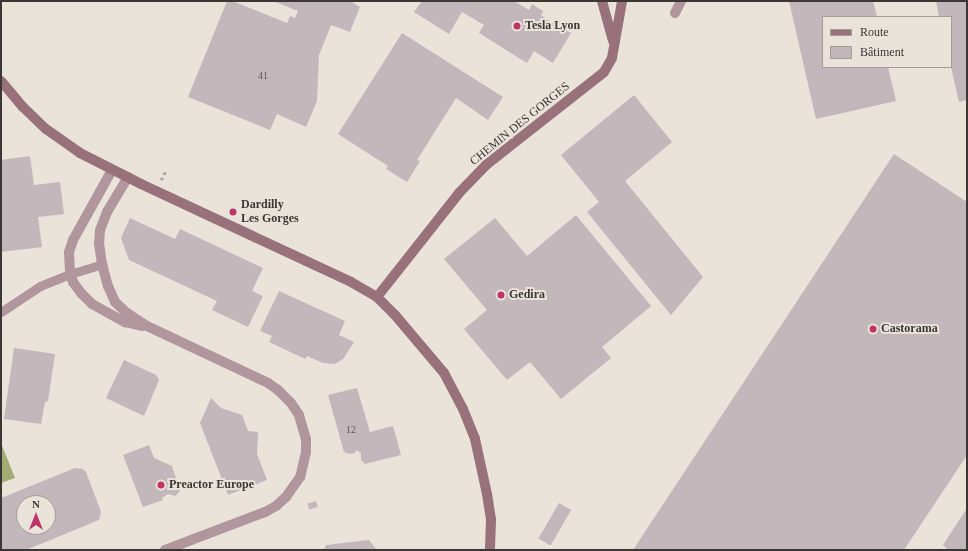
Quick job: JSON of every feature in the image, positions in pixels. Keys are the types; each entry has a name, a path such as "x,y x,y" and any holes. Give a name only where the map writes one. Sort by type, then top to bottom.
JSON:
{"main road":[{"name":"CHEMIN DES GORGES","path":"602,1 614,45"},
{"name":"CHEMIN DES GORGES","path":"377,297 459,194 486,165 604,72 612,58 622,1"},
{"path":"1,81 46,129 80,153 128,178 351,282 377,297 409,330 444,373 463,409 475,438 482,463 491,520 490,550"}],"street":[{"path":"675,13 681,1"},
{"path":"112,170 73,240 69,252 70,274 73,282 81,293 92,304 125,322 147,326"},
{"path":"128,178 107,212 100,230 99,243 102,264 108,286 115,302 127,313 147,326 278,390 291,403 299,415 306,438 306,452 300,476 289,493 276,506 265,512 165,550"}],"lane":[{"path":"1,312 40,286 70,274 102,264"}],"path":[{"path":"160,180 166,170"}],"green space":[{"path":"1,443 15,478 1,483"}],"building":[{"path":"227,1 232,1 287,23 290,16 295,18 298,11 273,1 350,1 360,7 350,32 331,25 319,55 317,101 306,127 277,114 270,130 188,97"},
{"path":"422,1 514,1 529,10 532,4 543,11 541,15 552,23 555,18 563,23 560,27 571,33 553,63 534,51 527,63 479,33 484,25 462,12 449,34 414,12"},
{"path":"789,1 873,1 877,16 822,16 822,68 888,68 896,101 816,119"},
{"path":"936,1 967,1 967,100 959,102 951,68 952,16 939,16"},
{"path":"402,33 503,97 488,120 456,98 417,160 420,161 407,182 386,169 388,166 338,134"},
{"path":"634,95 672,142 625,181 703,277 671,315 587,212 599,202 561,155"},
{"name":"Castorama","path":"894,154 967,202 967,455 904,550 633,550"},
{"path":"30,156 34,185 60,182 64,214 38,217 42,247 1,252 1,160"},
{"path":"576,215 651,306 602,347 611,358 561,399 530,362 507,380 464,329 487,310 444,259 495,218 527,256"},
{"path":"130,218 175,239 180,229 263,268 252,291 263,296 248,327 212,310 217,301 129,260 121,238"},
{"path":"279,291 345,321 339,335 354,342 343,359 335,364 323,363 307,356 305,359 269,342 272,336 260,331"},
{"path":"14,348 55,354 48,401 45,402 41,424 4,419"},
{"path":"124,360 156,375 159,380 144,416 106,398"},
{"path":"357,388 370,432 393,426 401,455 365,464 361,460 361,453 356,450 355,453 349,454 344,452 328,395"},
{"path":"211,398 221,408 242,415 248,431 258,432 257,454 267,480 228,495 200,423"},
{"path":"149,445 154,458 172,466 180,491 175,496 168,494 162,498 163,500 143,507 123,455"},
{"path":"75,468 83,469 86,472 101,512 99,520 26,550 1,550 1,498"},
{"path":"316,501 318,507 309,509 307,504"},
{"path":"559,503 571,510 551,546 538,539"},
{"path":"967,508 967,550 948,550 943,545"},
{"path":"369,540 377,550 324,550 326,545"}],"place":[{"name":"Tesla Lyon","path":"517,26"},
{"name":"Dardilly Les Gorges","path":"233,212"},
{"name":"Gedira","path":"501,295"},
{"name":"Castorama","path":"873,329"},
{"name":"Preactor Europe","path":"161,485"}]}
